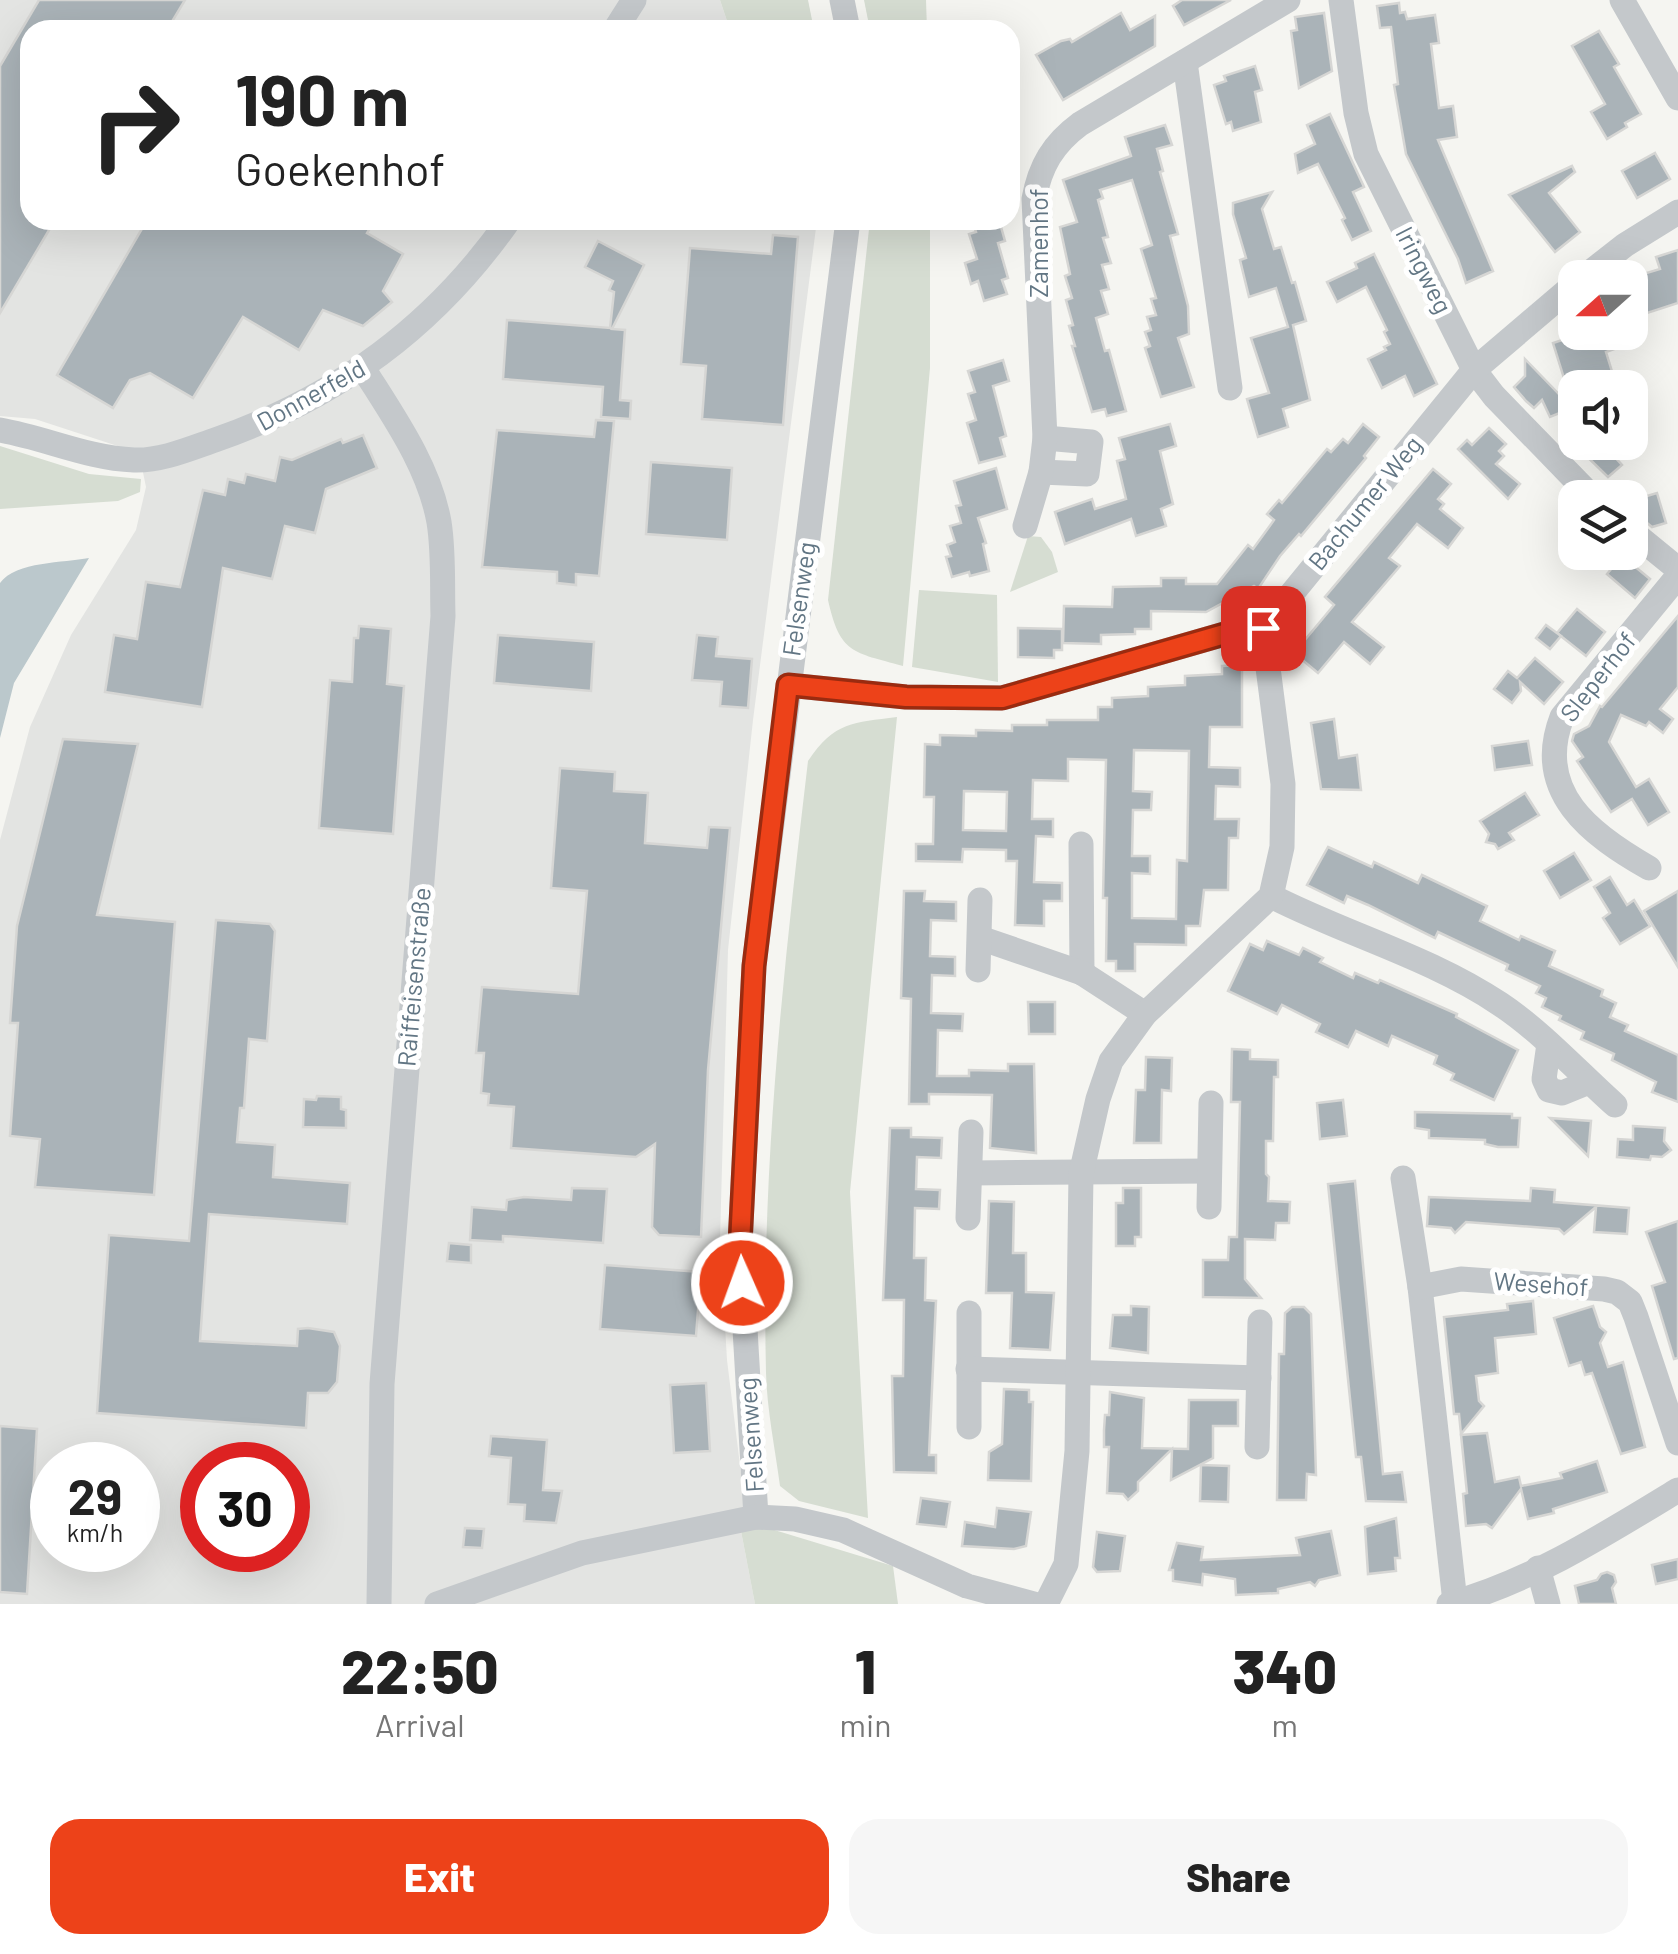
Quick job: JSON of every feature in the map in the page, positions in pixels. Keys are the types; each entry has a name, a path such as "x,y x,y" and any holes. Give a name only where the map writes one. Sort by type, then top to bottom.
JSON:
{"street":[{"name":"Zamenhof","path":"1025,526 1042,472 1045,438 1034,199 1038,177 1061,138 1288,0"},
{"name":"Iringweg","path":"1341,0 1356,113 1366,154 1474,370 1576,480"},
{"path":"1622,0 1678,98"},
{"path":"1185,62 1230,388"},
{"path":"1606,260 1678,212"},
{"name":"Donnerfeld","path":"0,430 95,456 138,460 156,458 270,421 363,368 419,325 476,266 502,230"},
{"name":"Felsenweg","path":"756,1517 740,1244 754,966 847,230"},
{"name":"Bachumer Weg","path":"1263,628 1474,370 1558,298"},
{"name":"Raiffeisenstraße","path":"363,368 410,444 432,492 441,541 443,616 382,1384 379,1604"},
{"path":"1042,472 1088,474 1091,442 1045,438"},
{"path":"1648,546 1678,572"},
{"name":"Sleperhof","path":"1649,868 1607,844 1580,819 1553,764 1553,742 1562,717 1678,572"},
{"path":"788,685 906,697 1002,698 1228,633 1263,628 1283,784 1282,847 1271,896 1145,1014 1112,1060 1098,1099 1082,1174 1077,1451 1066,1564 1046,1604"},
{"path":"1080,844 1082,973"},
{"path":"1271,896 1422,963 1499,1003 1615,1105"},
{"path":"978,970 980,900"},
{"path":"980,938 1082,973 1145,1014"},
{"path":"1208,1208 1210,1104"},
{"path":"968,1218 971,1132"},
{"path":"970,1173 1208,1172"},
{"path":"1403,1178 1420,1287 1452,1603 1603,1536 1678,1490"},
{"name":"Wesehof","path":"1420,1287 1461,1279 1594,1287 1617,1292 1630,1302 1678,1443"},
{"path":"968,1312 969,1428"},
{"path":"1257,1446 1260,1322"},
{"path":"968,1369 1258,1378"},
{"path":"436,1604 582,1554 756,1517 795,1519 843,1530 967,1586 1034,1604"},
{"path":"1538,1568 1548,1604"}],"shaded area":[{"path":"0,0 720,0 727,20 20,20 20,230 816,230 728,950 720,1239 727,1360 745,1506 741,1531 755,1604 0,1604 0,840 30,727 71,635 136,530 146,487 139,453 35,419 0,416"},
{"path":"720,0 808,0 812,20 727,20"},
{"path":"864,0 926,0 927,20 868,20"},
{"path":"869,230 930,230 930,368 903,666 851,648 838,631 828,600"},
{"path":"0,446 89,474 141,479 140,492 118,501 0,509"},
{"path":"1028,536 1041,537 1052,552 1058,572 1010,592"},
{"path":"89,558 14,683 0,738 0,583 29,567"},
{"path":"919,590 997,595 998,682 912,667"},
{"path":"897,717 850,1192 868,1518 799,1501 780,1486 766,1373 767,1219 783,990 808,761 827,738 846,726"},
{"path":"758,1525 893,1566 898,1604 755,1604 741,1531"}],"building":[{"path":"39,0 185,0 173,20 27,20"},
{"path":"1182,0 1231,0 1184,25 1173,6"},
{"path":"1399,3 1400,13 1405,12 1407,19 1435,15 1439,43 1431,44 1439,108 1453,106 1457,137 1438,140 1493,271 1466,283 1406,154 1394,85 1398,84 1391,27 1380,28 1377,6"},
{"path":"1121,13 1130,30 1155,16 1155,46 1063,100 1036,55 1061,41 1072,42"},
{"path":"1324,13 1332,71 1299,88 1291,31 1297,30 1295,17"},
{"path":"1599,31 1641,114 1607,139 1591,112 1605,104 1572,46"},
{"path":"20,32 20,230 49,230 0,313 0,66"},
{"path":"1255,66 1262,90 1255,92 1261,122 1233,131 1231,122 1226,124 1214,85 1226,81 1224,76"},
{"path":"1330,114 1364,187 1353,192 1371,231 1352,240 1318,164 1298,173 1295,154 1315,144 1307,125"},
{"path":"1165,125 1172,145 1157,149 1178,234 1170,236 1188,306 1189,334 1178,338 1194,387 1161,397 1145,348 1150,346 1145,332 1151,330 1147,317 1156,315 1151,299 1156,298 1141,249 1152,245 1132,180 1100,190 1103,198 1098,200 1108,237 1103,238 1111,263 1102,265 1109,289 1101,291 1108,314 1096,318 1126,411 1107,416 1105,409 1092,412 1072,346 1069,326 1073,325 1066,300 1072,298 1065,276 1070,274 1060,227 1077,222 1063,180 1131,156 1125,137"},
{"path":"1655,153 1670,179 1637,198 1622,171"},
{"path":"1572,166 1575,172 1549,193 1580,232 1555,252 1509,195"},
{"path":"1272,192 1262,209 1274,249 1281,247 1292,283 1295,282 1306,321 1293,325 1310,400 1283,409 1288,427 1258,437 1247,399 1269,393 1251,338 1288,327 1276,288 1249,297 1240,260 1246,258 1233,203"},
{"path":"141,230 369,230 367,233 403,254 383,291 392,302 363,326 323,310 299,350 243,317 193,398 150,373 130,380 113,408 57,375"},
{"path":"1002,230 1005,241 998,243 1008,278 1002,280 1007,294 984,301 978,281 971,284 965,263 977,259 969,234"},
{"path":"773,235 798,237 783,425 702,419 706,366 681,364 690,248 771,254"},
{"path":"598,241 644,265 612,329 625,330 620,400 631,401 630,419 601,417 603,387 503,379 507,320 610,328 614,292 609,290 613,281 585,267"},
{"path":"1678,250 1678,303 1648,313 1648,273 1660,269 1656,257"},
{"path":"1374,254 1437,384 1414,396 1405,376 1382,388 1368,359 1390,344 1366,287 1337,302 1327,282 1357,268 1355,263"},
{"path":"1558,341 1558,350 1612,350 1606,352 1612,370 1561,370 1553,343"},
{"path":"1525,359 1558,393 1558,414 1550,417 1542,400 1534,408 1526,401 1514,387 1525,376"},
{"path":"1003,360 1009,381 993,386 1006,436 1000,438 1005,456 979,463 967,423 976,420 968,394 975,392 968,371"},
{"path":"596,420 614,421 599,576 576,574 576,585 557,583 557,572 482,567 497,430 594,437"},
{"path":"1170,424 1176,446 1160,451 1173,504 1161,509 1166,526 1136,536 1131,519 1065,544 1055,512 1092,499 1095,509 1126,499 1117,461 1125,459 1119,438"},
{"path":"1363,424 1379,437 1366,458 1280,556 1258,589 1254,586 1206,612 1151,611 1151,629 1135,629 1135,634 1101,635 1101,644 1063,643 1064,606 1112,607 1113,587 1161,586 1161,578 1186,578 1186,584 1217,584 1248,545 1253,549 1274,520 1267,514 1279,500 1282,503 1327,449 1331,452 1343,439 1348,443"},
{"path":"1489,428 1506,444 1499,451 1504,456 1496,464 1520,484 1508,499 1458,449 1467,440 1472,445"},
{"path":"363,435 377,468 326,489 315,533 285,526 272,579 223,568 202,707 105,692 114,635 137,639 146,582 180,587 203,490 225,495 228,479 244,483 246,474 275,481 280,457 292,460 341,439 343,443"},
{"path":"1591,460 1617,460 1622,465 1608,477"},
{"path":"651,462 732,468 727,540 646,534"},
{"path":"996,468 1007,509 978,518 989,571 952,577 946,557 951,556 947,545 955,542 950,526 961,523 954,481"},
{"path":"1433,469 1451,484 1438,499 1444,504 1440,509 1463,528 1448,548 1417,524 1389,558 1400,566 1352,622 1384,647 1370,664 1344,642 1318,673 1294,653 1334,605 1325,597"},
{"path":"1657,493 1666,523 1652,527 1648,524 1648,496"},
{"path":"1610,570 1639,570 1650,579 1635,598 1607,574"},
{"path":"1577,609 1605,632 1586,656 1557,633"},
{"path":"1678,616 1678,687 1660,709 1673,719 1663,733 1649,722 1646,726 1621,715 1609,742 1636,787 1649,779 1669,812 1648,825 1632,799 1611,812 1577,761 1583,757 1572,741 1574,734 1589,726 1600,706"},
{"path":"1546,625 1561,636 1550,649 1536,638"},
{"path":"359,626 391,629 387,684 404,686 393,834 319,828 330,680 352,682 354,638 358,638"},
{"path":"1018,628 1062,629 1062,650 1054,650 1054,658 1018,657"},
{"path":"498,635 594,642 591,691 494,683"},
{"path":"697,635 718,637 716,656 752,659 748,708 720,706 722,682 692,680"},
{"path":"1535,658 1563,682 1544,704 1520,682 1521,691 1512,703 1494,689 1508,671 1517,678"},
{"path":"1242,665 1242,727 1210,727 1209,767 1240,768 1240,787 1216,786 1215,819 1239,819 1238,838 1229,838 1228,890 1204,890 1200,926 1186,926 1186,945 1135,944 1135,971 1116,971 1116,961 1106,961 1106,760 1068,759 1068,781 1033,780 1032,819 1053,819 1053,837 1036,836 1034,882 1062,883 1062,901 1044,901 1044,926 1015,925 1017,861 1006,861 1006,850 963,849 962,862 916,861 916,844 933,844 934,797 924,797 925,744 940,745 940,735 1012,731 1012,725 1047,725 1047,720 1098,720 1098,707 1112,707 1112,698 1148,696 1148,687 1185,685 1185,676 1222,674 1222,666","holes":["1134,750 1189,751 1187,861 1177,860 1176,919 1132,918 1132,873 1150,874 1150,856 1132,856 1133,810 1151,810 1152,792 1133,791","964,791 1007,792 1006,831 963,830"]},
{"path":"1334,719 1339,758 1357,755 1361,790 1321,789 1311,723"},
{"path":"63,739 138,744 97,915 175,922 154,1195 35,1187 40,1139 10,1136 18,1023 10,1023 17,926"},
{"path":"1528,741 1532,765 1495,770 1492,746"},
{"path":"560,768 615,772 614,791 648,793 645,843 707,848 709,827 730,828 708,1070 701,1237 659,1235 652,1227 655,1144 636,1157 511,1148 514,1107 488,1105 489,1094 481,1093 484,1053 476,1053 482,987 578,994 587,891 551,888"},
{"path":"1525,793 1539,815 1509,833 1514,840 1498,849 1486,842 1489,834 1480,821"},
{"path":"1328,847 1372,867 1374,862 1418,883 1422,875 1487,906 1480,921 1519,940 1521,936 1555,951 1549,966 1603,990 1601,996 1616,1003 1610,1017 1628,1025 1625,1031 1678,1055 1678,1102 1652,1092 1656,1082 1612,1060 1614,1054 1581,1039 1584,1032 1542,1007 1546,998 1536,993 1540,986 1506,970 1508,965 1438,932 1435,938 1347,896 1344,903 1307,885"},
{"path":"1574,853 1591,880 1560,898 1544,871"},
{"path":"1610,877 1627,905 1634,900 1650,926 1620,944 1603,918 1610,913 1594,887"},
{"path":"904,891 925,891 924,901 956,902 956,921 931,920 930,956 955,957 955,976 932,975 931,1013 963,1014 962,1031 938,1030 937,1076 969,1076 969,1070 1008,1071 1008,1064 1034,1064 1036,1153 990,1148 992,1095 929,1094 929,1104 909,1104 911,999 901,998"},
{"path":"1678,891 1678,967 1644,911"},
{"path":"216,920 270,924 275,931 267,1041 249,1039 244,1108 240,1108 237,1142 275,1145 273,1177 350,1183 347,1224 209,1214 200,1341 297,1346 298,1329 334,1332 340,1346 337,1382 328,1393 308,1393 306,1428 97,1413 109,1235 189,1241"},
{"path":"1267,941 1299,955 1303,948 1323,958 1320,962 1353,978 1355,973 1378,983 1380,980 1457,1014 1456,1017 1518,1050 1494,1100 1451,1080 1454,1074 1434,1064 1437,1056 1392,1036 1388,1046 1356,1031 1348,1047 1316,1032 1320,1024 1282,1005 1277,1014 1228,991 1250,944 1263,950"},
{"path":"1028,1002 1055,1002 1055,1034 1029,1034"},
{"path":"1232,1049 1250,1050 1250,1059 1278,1060 1273,1141 1266,1141 1266,1174 1268,1201 1290,1202 1289,1223 1276,1223 1275,1240 1245,1239 1245,1279 1261,1298 1203,1297 1203,1260 1228,1260 1229,1237 1237,1237 1240,1102 1231,1102"},
{"path":"1146,1057 1172,1058 1171,1091 1162,1090 1161,1143 1134,1143 1136,1090 1145,1090"},
{"path":"317,1096 341,1097 346,1128 303,1127 304,1099 316,1100"},
{"path":"1343,1100 1347,1136 1320,1139 1317,1103"},
{"path":"1415,1112 1512,1114 1512,1118 1520,1118 1518,1147 1498,1147 1485,1144 1485,1140 1429,1138 1429,1130 1415,1128"},
{"path":"1550,1118 1591,1121 1588,1156"},
{"path":"1633,1126 1665,1128 1664,1141 1671,1150 1662,1157 1651,1156 1650,1160 1617,1157 1618,1139 1633,1140"},
{"path":"890,1128 911,1128 911,1137 942,1138 941,1158 917,1157 916,1189 940,1190 939,1209 915,1208 914,1258 926,1258 925,1300 936,1301 929,1455 936,1455 936,1473 894,1472 892,1376 903,1376 904,1300 883,1300"},
{"path":"1355,1181 1383,1474 1402,1472 1406,1502 1366,1501 1361,1457 1356,1457 1328,1184"},
{"path":"572,1188 607,1189 603,1243 503,1236 503,1242 470,1240 472,1207 506,1210 507,1200 524,1197 571,1200"},
{"path":"1123,1188 1141,1188 1141,1237 1135,1237 1135,1246 1116,1246 1116,1203 1123,1203"},
{"path":"1531,1188 1555,1190 1554,1202 1629,1208 1627,1234 1594,1232 1596,1207 1564,1234 1559,1229 1466,1222 1455,1233 1451,1228 1427,1226 1429,1197 1530,1201"},
{"path":"989,1201 1014,1202 1013,1253 1026,1253 1026,1292 1054,1293 1050,1350 1010,1348 1012,1293 986,1293"},
{"path":"1678,1221 1678,1358 1674,1359 1652,1286 1665,1282 1646,1232"},
{"path":"449,1243 471,1245 471,1263 447,1261"},
{"path":"605,1265 701,1272 696,1336 600,1329"},
{"path":"1533,1301 1536,1334 1495,1338 1498,1373 1476,1376 1479,1401 1484,1406 1461,1434 1459,1414 1454,1414 1444,1317 1508,1310 1507,1304"},
{"path":"1131,1306 1149,1307 1148,1353 1110,1348 1113,1315 1131,1315"},
{"path":"1593,1306 1600,1327 1606,1332 1600,1343 1608,1367 1623,1362 1645,1447 1621,1454 1592,1373 1585,1375 1581,1362 1569,1366 1554,1318"},
{"path":"1292,1307 1304,1307 1311,1314 1316,1475 1307,1474 1306,1500 1277,1500 1279,1354 1284,1354 1285,1313"},
{"path":"706,1383 710,1451 674,1453 670,1385"},
{"path":"1004,1389 1029,1390 1029,1402 1033,1402 1031,1481 988,1480 989,1452 1002,1444"},
{"path":"1110,1392 1144,1398 1142,1448 1188,1449 1189,1400 1238,1400 1238,1426 1213,1426 1213,1458 1171,1480 1172,1449 1138,1482 1138,1491 1128,1500 1123,1494 1107,1493 1109,1447 1104,1447 1104,1430"},
{"path":"0,1426 37,1429 36,1442 30,1442 27,1594 0,1592"},
{"path":"1487,1433 1495,1482 1519,1477 1521,1486 1562,1478 1560,1473 1597,1461 1607,1492 1528,1519 1521,1489 1492,1528 1486,1524 1466,1526 1461,1435"},
{"path":"491,1436 547,1440 543,1490 562,1491 556,1523 524,1521 525,1505 508,1504 511,1458 489,1456"},
{"path":"1201,1465 1229,1466 1228,1502 1200,1501"},
{"path":"921,1498 950,1502 946,1527 917,1524"},
{"path":"997,1508 1031,1512 1026,1546 962,1546 965,1522 995,1527"},
{"path":"1396,1518 1400,1558 1395,1558 1396,1571 1368,1574 1365,1527"},
{"path":"465,1528 484,1529 482,1548 463,1547"},
{"path":"1331,1531 1340,1575 1319,1580 1315,1586 1310,1582 1278,1589 1278,1593 1236,1595 1235,1579 1203,1574 1202,1585 1173,1581 1173,1570 1169,1570 1177,1543 1203,1547 1201,1560 1300,1555 1296,1538"},
{"path":"1097,1532 1125,1536 1120,1571 1097,1572 1093,1567"},
{"path":"1678,1559 1678,1579 1656,1584 1652,1565"},
{"path":"1607,1572 1614,1575 1616,1582 1612,1588 1616,1604 1579,1604 1575,1586 1597,1580"}],"route":[{"path":"742,1283 740,1244 754,966 788,685 906,697 1002,698 1228,633 1263,628"}]}
